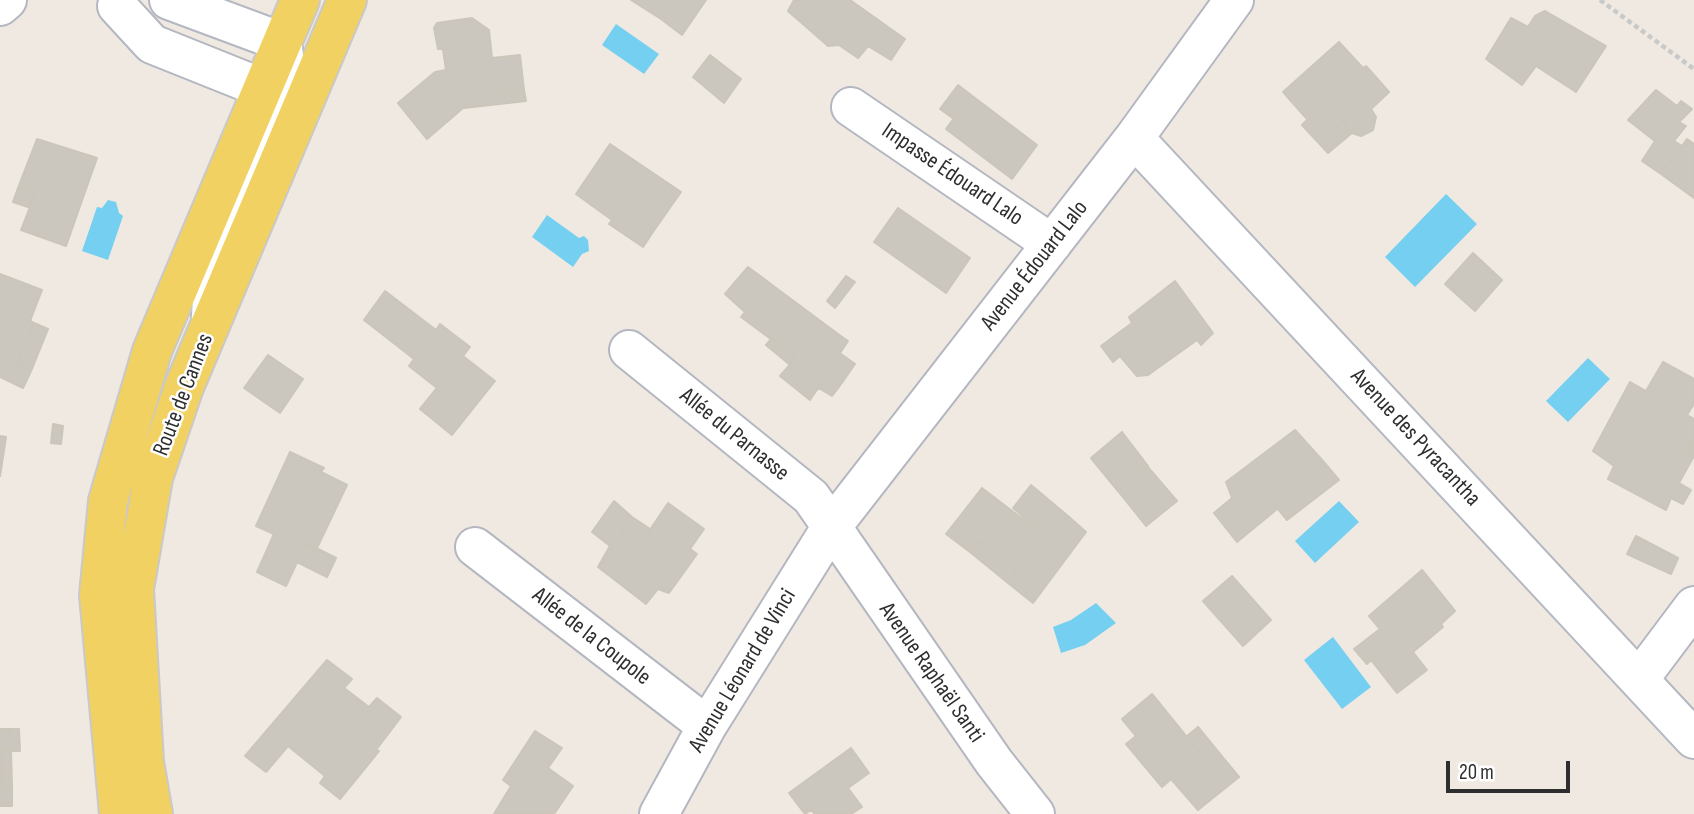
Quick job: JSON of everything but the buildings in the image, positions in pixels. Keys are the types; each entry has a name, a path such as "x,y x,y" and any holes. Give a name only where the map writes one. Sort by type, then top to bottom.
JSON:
{"main road":[{"name":"Route de Cannes","path":"119,814 99,595 108,501 152,351 277,67 300,0"},
{"name":"Route de Cannes","path":"153,814 145,762 134,589 153,478 184,387 346,1"},
{"path":"277,67 323,35 346,1"}],"street":[{"path":"0,6 7,0"},
{"path":"109,3 164,0"},
{"path":"169,0 277,67"},
{"name":"Avenue Édouard Lalo","path":"830,529 1134,138 1234,0"},
{"path":"109,3 152,44 277,67"},
{"path":"211,323 214,260 279,107 277,67"},
{"name":"Impasse Édouard Lalo","path":"851,107 1052,244"},
{"name":"Avenue des Pyracantha","path":"1134,138 1694,739"},
{"name":"Allée du Parnasse","path":"629,350 811,497 830,529"},
{"name":"Avenue Léonard de Vinci","path":"659,814 707,726 830,529"},
{"name":"Avenue Raphaël Santi","path":"830,529 994,762 1035,814"},
{"name":"Allée de la Coupole","path":"475,547 707,726"},
{"path":"1640,678 1694,606"}],"path":[{"path":"1600,0 1694,69"}],"water":[{"path":"616,24 659,54 644,74 602,45"},
{"path":"1446,194 1477,224 1415,287 1385,257"},
{"path":"108,200 116,202 119,213 123,216 108,260 82,251 97,207 102,208"},
{"path":"547,215 579,238 584,236 588,240 589,251 582,254 573,267 532,237"},
{"path":"1588,358 1610,379 1568,422 1546,401"},
{"path":"1339,501 1359,522 1315,563 1295,541"},
{"path":"1096,603 1116,623 1085,645 1061,653 1053,627 1071,620"},
{"path":"1333,637 1371,687 1342,709 1304,660"}]}
